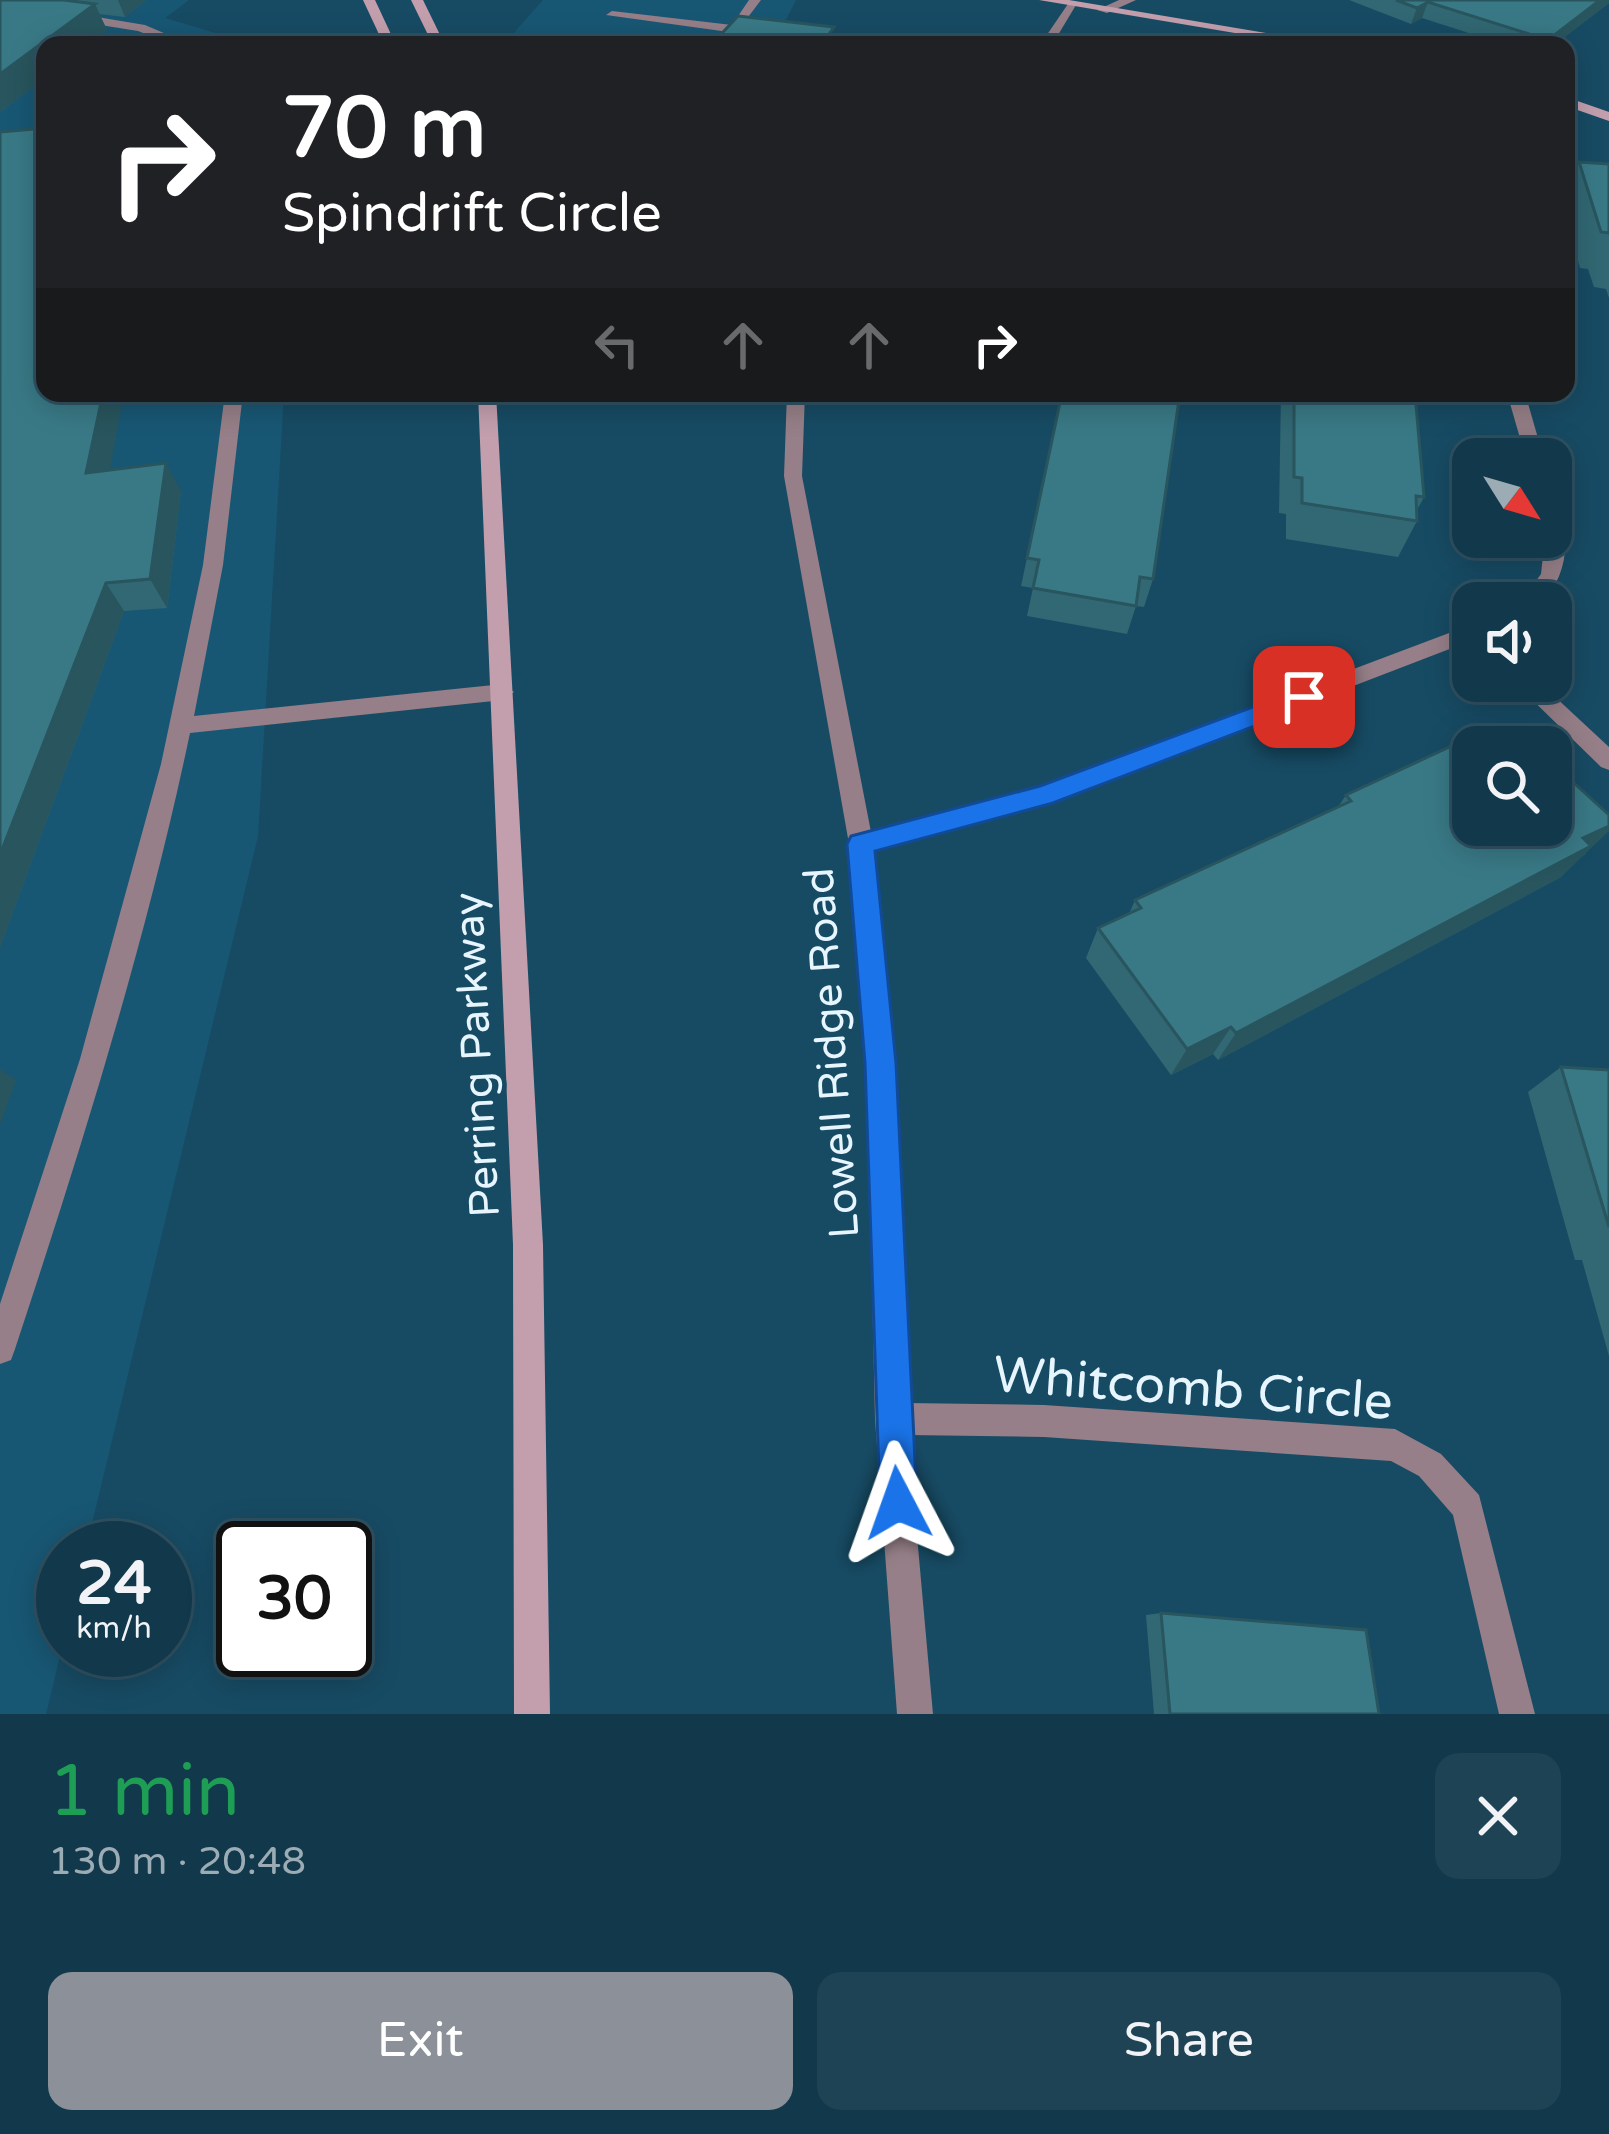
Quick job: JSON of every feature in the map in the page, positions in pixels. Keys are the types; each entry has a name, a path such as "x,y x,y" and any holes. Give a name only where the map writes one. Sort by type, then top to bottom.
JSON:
{"street":[{"path":"369,0 386,36"},
{"path":"417,0 435,36"},
{"path":"623,0 611,15 736,29 755,0"},
{"path":"1045,0 1272,36"},
{"path":"1103,10 1130,0"},
{"path":"1051,36 1070,4"},
{"path":"47,14 141,28 162,36"},
{"path":"1575,104 1609,117"},
{"path":"0,1348 72,1136 178,726 213,564 233,402"},
{"name":"Perring Parkway","path":"487,402 528,1246 532,1714"},
{"name":"Lowell Ridge Road","path":"796,402 793,476 861,844 880,1063 892,1419 915,1714"},
{"path":"1519,402 1529,438"},
{"path":"861,844 1044,795 1452,641"},
{"path":"178,726 503,692"},
{"path":"1546,702 1609,761"},
{"name":"Whitcomb Circle","path":"892,1419 1044,1421 1395,1445 1449,1482 1467,1507 1517,1714"}],"shaded area":[{"path":"0,0 189,0 165,18 221,36 36,36 36,402 283,402 258,836 93,1521 36,1521 36,1677 55,1677 46,1714 0,1714"},
{"path":"543,0 796,0 778,36 511,36"}],"building":[{"path":"0,0 95,4 52,36 36,36 36,47 0,74"},
{"path":"1396,0 1600,0 1553,36 1535,36 1428,2 1417,8"},
{"path":"738,16 834,27 828,36 719,36"},
{"path":"36,129 36,402 101,402 86,473 166,463 150,579 106,583 0,855 0,132"},
{"path":"1579,162 1609,164 1609,233 1601,232"},
{"path":"1060,402 1179,402 1153,579 1140,577 1136,606 1033,588 1039,560 1027,558"},
{"path":"1294,402 1416,402 1424,497 1416,496 1417,521 1302,503 1302,478 1294,477"},
{"path":"1452,746 1452,846 1572,846 1572,781 1609,815 1609,826 1583,838 1591,846 1236,1033 1231,1027 1187,1049 1098,928 1141,908 1135,900 1351,801 1346,795"},
{"path":"1561,1067 1609,1070 1609,1227"},
{"path":"1161,1613 1366,1630 1379,1714 1170,1714"}],"route":[{"path":"898,1503 880,1063 861,844 1044,795 1304,697"}]}
